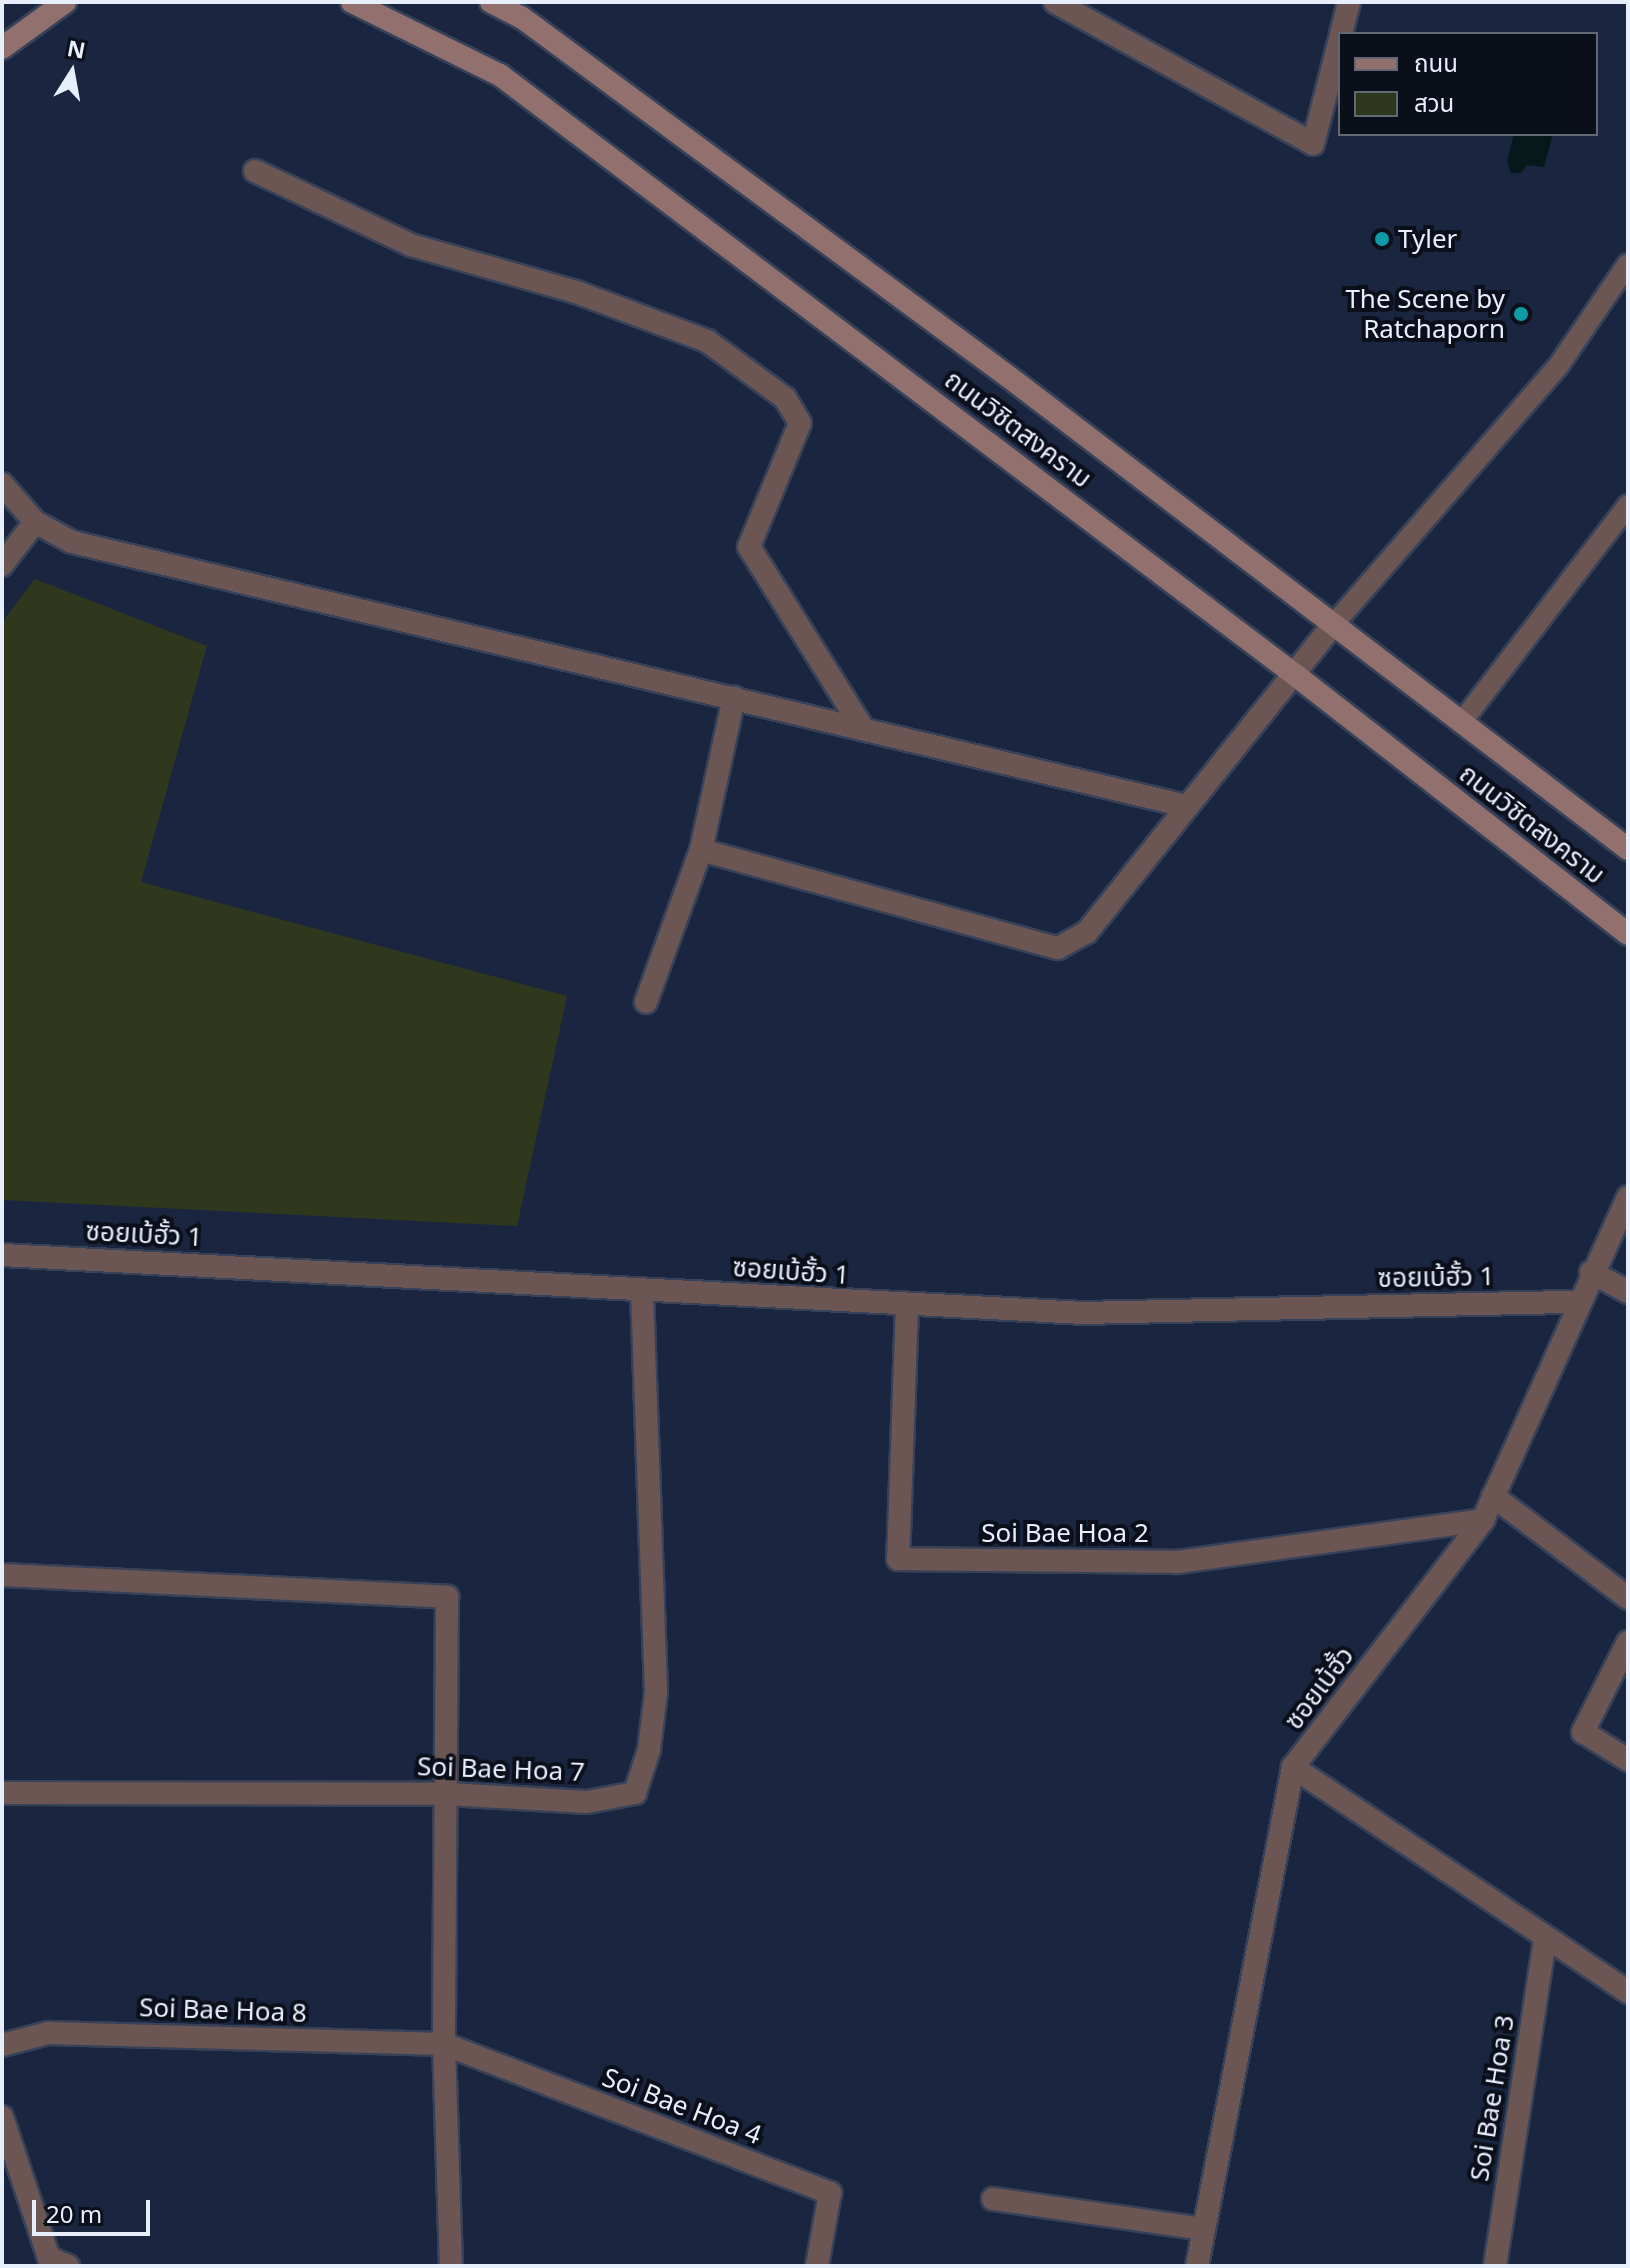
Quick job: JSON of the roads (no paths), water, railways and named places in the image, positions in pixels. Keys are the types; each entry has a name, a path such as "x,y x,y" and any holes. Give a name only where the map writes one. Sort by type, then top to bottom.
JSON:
{"main road":[{"path":"2,48 65,2"},
{"name":"ถนนวิชิตสงคราม","path":"352,2 500,75 1294,674 1628,934"},
{"name":"ถนนวิชิตสงคราม","path":"491,2 521,17 983,358 1628,849"}],"street":[{"path":"1055,2 1313,144 1338,48"},
{"path":"1342,32 1349,2"},
{"path":"255,171 411,245 576,292 707,341 785,398 800,423 749,547 863,729"},
{"path":"2,484 35,522 72,542 107,552 1186,806"},
{"path":"2,565 35,522"},
{"path":"701,850 1058,948 1087,932 1334,624"},
{"path":"646,1002 701,850 734,698"},
{"name":"ซอยเบ้ฮั้ว","path":"1197,2266 1293,1767 1483,1520 1577,1302 1628,1197"},
{"name":"ซอยเบ้ฮั้ว 1","path":"2,1255 1082,1313 1577,1302"},
{"path":"1591,1272 1628,1292"},
{"name":"Soi Bae Hoa 7","path":"2,1793 448,1794 587,1802 635,1793 649,1750 656,1692 642,1290"},
{"name":"Soi Bae Hoa 2","path":"907,1306 898,1559 1178,1562 1483,1520"},
{"path":"1493,1496 1628,1598"},
{"path":"2,1575 447,1597 444,2044 451,2266"},
{"path":"1628,1642 1583,1732 1628,1760"},
{"path":"1293,1767 1628,1992"},
{"name":"Soi Bae Hoa 3","path":"1495,2266 1545,1939"},
{"name":"Soi Bae Hoa 8","path":"2,2045 48,2033 444,2044"},
{"name":"Soi Bae Hoa 4","path":"444,2044 830,2193 817,2266"},
{"path":"2,2117 50,2263"},
{"path":"993,2199 1204,2229"}],"lane":[{"path":"1334,624 1559,365 1628,264"},
{"path":"1461,723 1628,505"}],"place":[{"name":"Tyler","path":"1382,239"},
{"name":"The Scene by Ratchaporn","path":"1521,314"}]}
